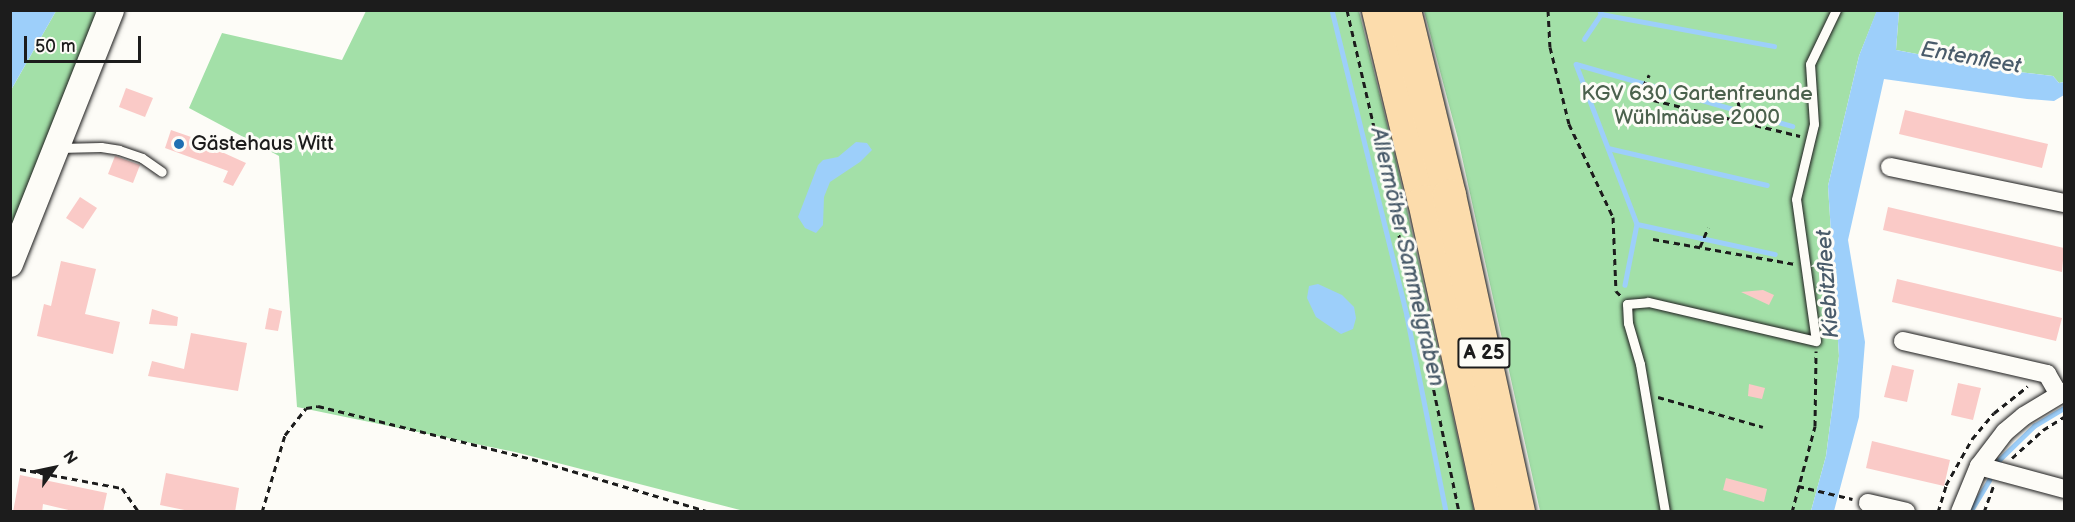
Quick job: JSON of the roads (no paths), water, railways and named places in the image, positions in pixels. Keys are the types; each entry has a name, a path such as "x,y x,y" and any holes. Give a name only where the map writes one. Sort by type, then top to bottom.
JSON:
{"highway":[{"name":"A 25","path":"1378,10 1424,201 1492,512"},
{"name":"A 25","path":"1404,10 1457,229 1518,512"}],"street":[{"path":"10,264 111,10"},
{"path":"1890,167 2064,203"},
{"path":"1903,341 2047,374 2062,394 2024,416 2005,432 1979,466 1960,512"},
{"path":"1979,466 2064,489"},
{"path":"1869,503 1906,512"}],"lane":[{"path":"1665,512 1640,364 1628,323 1627,304 1648,302 1816,341 1796,199 1814,124 1810,64 1836,10"},
{"path":"57,148 101,147 119,150 142,158 162,172"}],"water":[{"path":"1877,10 1899,11 1896,50 2001,70 2053,76 2059,83 2064,82 2064,95 2054,101 2027,99 1884,79 1848,240 1865,342 1859,417 1834,511 1811,511 1826,456 1839,356 1828,186 1859,56"},
{"path":"10,11 56,11 11,90"},
{"path":"856,142 867,143 872,150 860,162 830,182 824,197 823,225 816,233 805,228 798,217 818,165 823,160 838,157"},
{"path":"1318,284 1342,295 1354,307 1356,318 1353,329 1341,334 1316,317 1307,298 1309,286"}],"waterway":[{"name":"Allermöher Sammelgraben","path":"1332,10 1407,316 1446,512"},
{"path":"1584,39 1601,14 1599,10"},
{"path":"1601,14 1774,46"},
{"path":"1576,64 1637,224 1625,285"},
{"path":"1576,64 1792,126"},
{"path":"1608,148 1767,185"},
{"path":"1637,224 1775,254"},
{"path":"1999,460 2034,426 2064,408"},
{"path":"1970,512 1989,480"}],"place":[{"name":"Gästehaus Witt","path":"179,144"}],"water label":[{"name":"Entenfleet","path":"1971,58"},
{"name":"Kiebitzfleet","path":"1828,284"}],"park label":[{"name":"KGV 630 Gartenfreunde Wühlmäuse 2000","path":"1697,106"}]}
